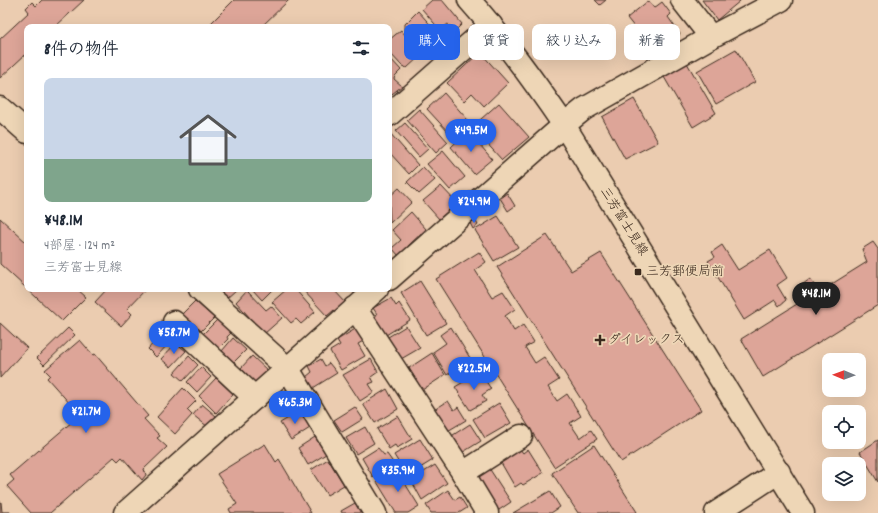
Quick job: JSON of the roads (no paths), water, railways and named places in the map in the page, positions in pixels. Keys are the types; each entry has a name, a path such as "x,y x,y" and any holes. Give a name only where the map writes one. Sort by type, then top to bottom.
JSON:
{"street":[{"name":"三芳富士見線","path":"469,0 490,24"},
{"path":"682,0 711,37"},
{"path":"392,276 584,109 711,37 781,0"},
{"path":"392,112 468,45"},
{"name":"三芳富士見線","path":"518,60 564,125 803,513"},
{"path":"0,108 24,129"},
{"path":"203,292 288,369 375,513"},
{"path":"125,513 374,292"},
{"path":"355,308 463,472 487,513"},
{"path":"174,322 255,398"},
{"path":"463,472 521,436"},
{"path":"716,513 779,472"}],"place":[{"name":"三芳郵便局前","path":"638,272"},
{"name":"ダイレックス","path":"600,340"}]}
